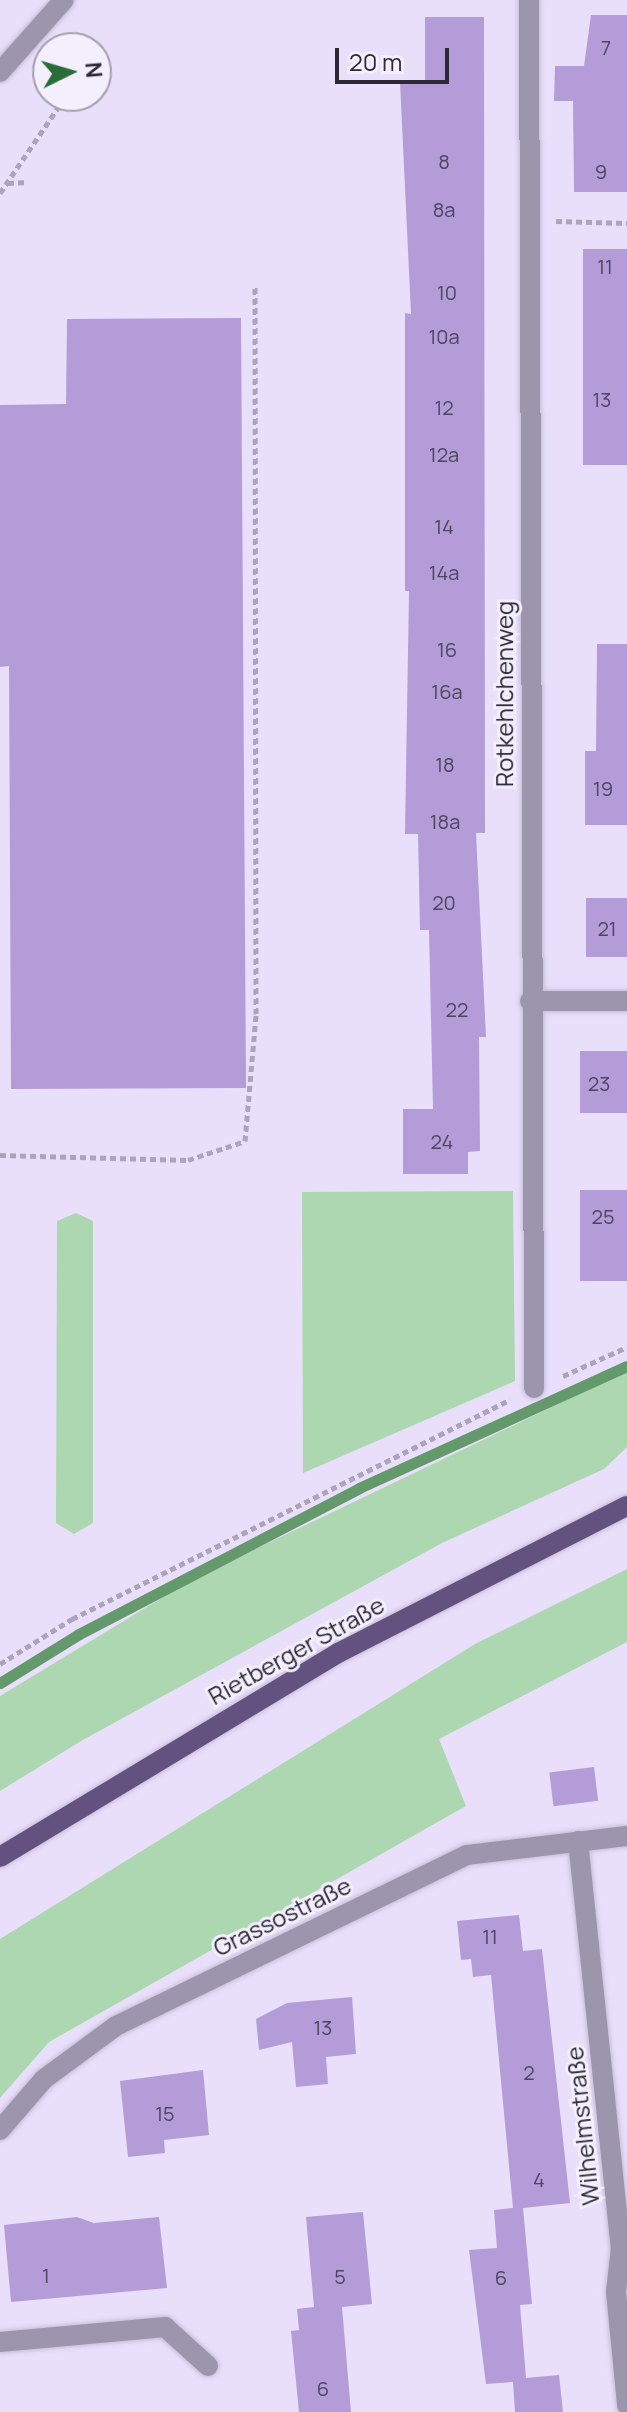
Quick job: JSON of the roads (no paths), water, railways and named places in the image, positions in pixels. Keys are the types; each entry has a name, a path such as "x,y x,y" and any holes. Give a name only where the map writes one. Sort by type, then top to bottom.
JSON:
{"main road":[{"name":"Rietberger Straße","path":"0,1857 338,1653 627,1506"}],"street":[{"path":"0,72 64,0"},
{"name":"Rotkehlchenweg","path":"529,0 530,1001 534,1388"},
{"path":"530,1001 627,1001"},
{"name":"Grassostraße","path":"0,2130 44,2079 116,2026 467,1855 627,1836"},
{"name":"Wilhelmstraße","path":"578,1841 621,2248 616,2292 627,2405"},
{"path":"0,2342 165,2327 208,2366"}],"waterway":[{"path":"0,1683 79,1634 359,1488 627,1366"}]}
